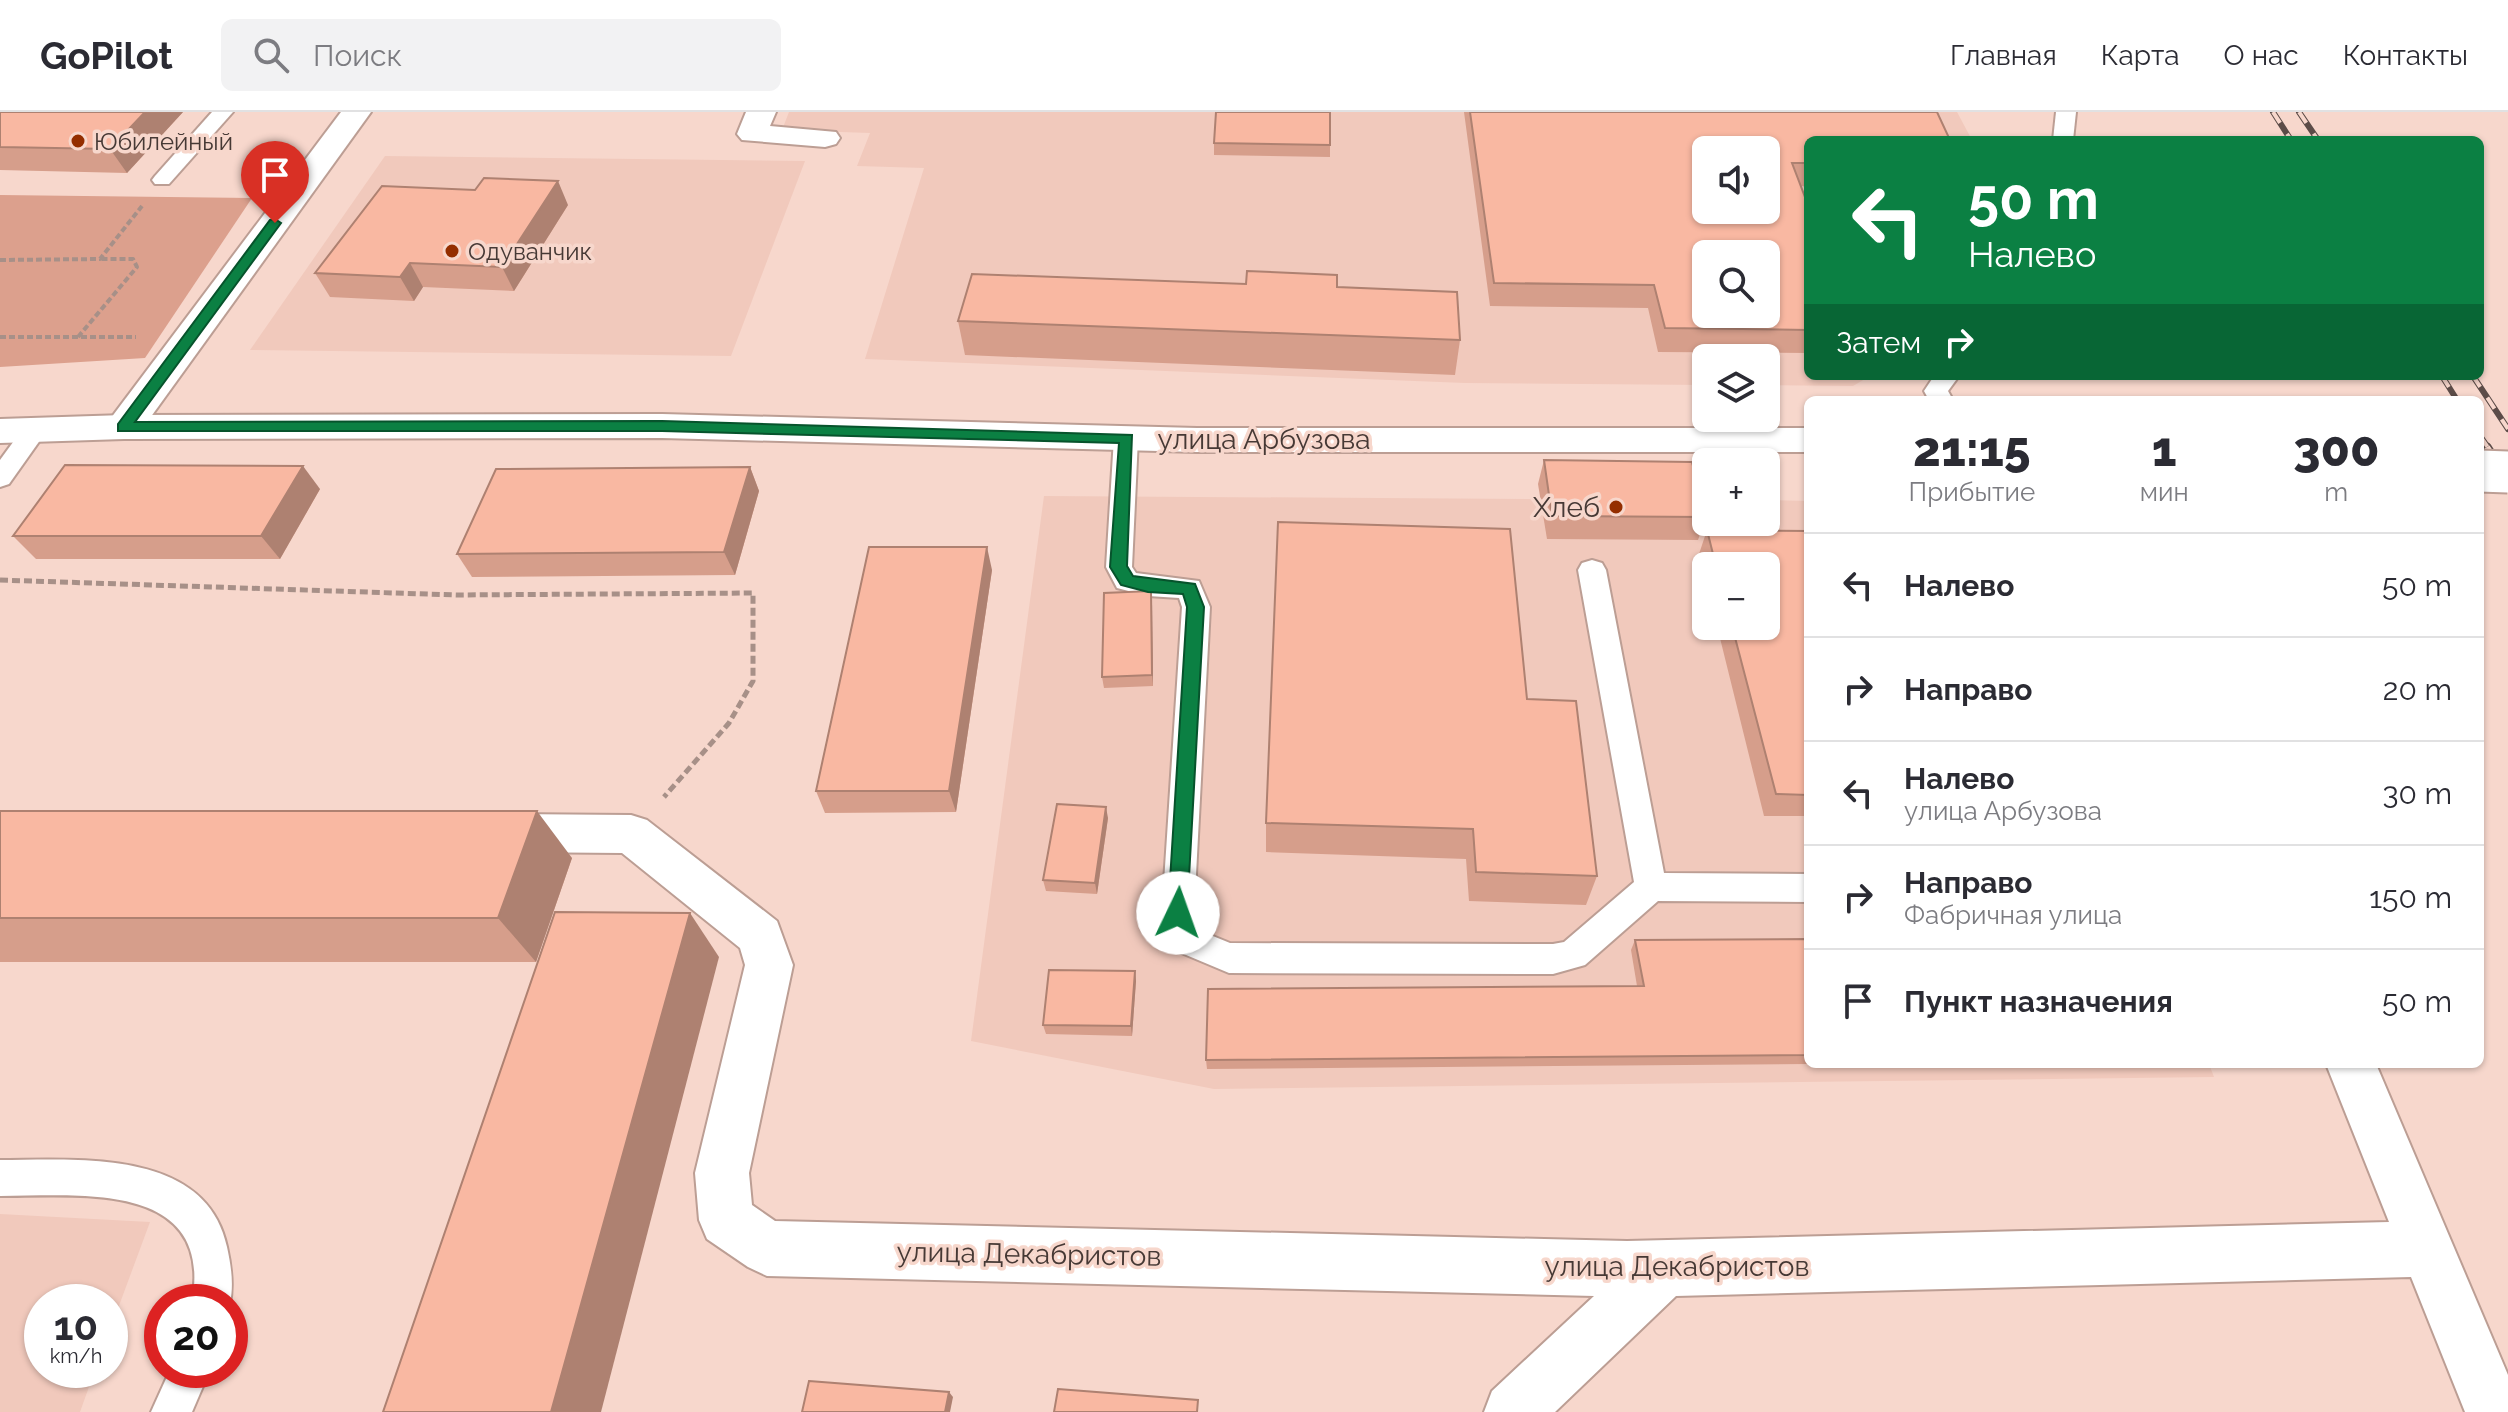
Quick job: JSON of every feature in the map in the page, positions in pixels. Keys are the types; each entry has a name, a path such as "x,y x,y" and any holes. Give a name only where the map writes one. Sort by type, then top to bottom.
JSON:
{"street":[{"path":"124,427 356,112"},
{"path":"761,112 752,134 825,138"},
{"name":"улица Арбузова","path":"18,430 662,426 1126,438 1804,440"},
{"path":"2484,471 2508,472"},
{"path":"442,833 631,834"},
{"name":"улица Декабристов","path":"631,834 760,936 769,965 722,1173 726,1220 767,1248 1663,1269 2427,1249"},
{"path":"2353,1068 2494,1412"},
{"path":"1513,1412 1663,1269"}],"lane":[{"path":"162,180 223,112"},
{"path":"2064,136 2066,112"},
{"path":"0,478 18,430"},
{"path":"1126,438 1119,567 1127,581 1148,586 1189,588 1196,607 1178,913 1191,942 1229,958 1553,959 1573,955 1651,887 1804,888"},
{"path":"1592,570 1651,887"},
{"path":"0,1178 127,1182 171,1195 196,1215 212,1247 211,1284"},
{"path":"171,1412 182,1388"}],"path":[{"path":"100,259 162,180"},
{"path":"0,260 133,259 137,267 78,337"},
{"path":"0,337 189,338"},
{"path":"0,580 456,595 753,593 753,681 729,723 631,834"}],"shaded area":[{"path":"789,112 1957,112 1970,136 1804,136 1804,380 1863,380 1853,386 1780,385 1780,344 1692,344 1692,385 1465,383 865,359 924,168 857,166 870,133 782,130"},
{"path":"385,156 805,161 731,356 250,350"},
{"path":"0,195 252,198 145,358 0,367"},
{"path":"1044,496 1692,500 1692,536 1780,536 1780,500 1804,501 1804,1068 2211,1068 2214,1077 1214,1089 971,1041"},
{"path":"0,1214 150,1222 127,1284 24,1284 24,1388 89,1388 80,1412 0,1412"}],"building":[{"path":"0,112 145,112 110,149 0,147"},
{"path":"1216,112 1330,112 1330,145 1214,143"},
{"path":"1470,112 1937,112 1948,136 1804,136 1804,163 1792,163 1804,194 1804,330 1665,328 1654,285 1494,283"},
{"path":"484,178 558,181 502,267 410,263 400,277 315,273 382,186 475,190"},
{"path":"1247,271 1337,275 1337,287 1457,292 1460,340 958,321 972,274 1246,284"},
{"path":"1544,460 1692,462 1692,517 1552,516"},
{"path":"65,465 303,466 261,536 13,536"},
{"path":"750,467 724,552 457,554 496,469"},
{"path":"1278,522 1510,529 1527,699 1576,701 1597,876 1476,872 1473,829 1266,823"},
{"path":"1780,531 1804,531 1804,795 1776,794 1736,640 1780,640 1780,552 1712,552 1708,536 1780,536"},
{"path":"869,547 987,547 949,791 816,791"},
{"path":"1151,591 1152,675 1102,677 1104,593"},
{"path":"1057,804 1106,807 1095,883 1043,880"},
{"path":"0,811 537,811 498,918 0,918"},
{"path":"555,912 690,913 551,1412 383,1412"},
{"path":"1804,939 1804,1055 1206,1060 1208,989 1644,986 1635,940"},
{"path":"1049,970 1135,971 1131,1026 1043,1025"},
{"path":"809,1381 949,1392 945,1412 802,1412"},
{"path":"1058,1389 1198,1400 1197,1412 1054,1412"}],"railway":[{"path":"2273,112 2288,136"},
{"path":"2299,112 2315,136"},
{"path":"2444,380 2454,396"},
{"path":"2476,380 2508,429"},
{"path":"2484,442 2489,449"},
{"path":"2487,447 2508,480"}],"place":[{"name":"Юбилейный","path":"78,141"},
{"name":"Одуванчик","path":"452,251"},
{"name":"Хлеб","path":"1616,507"}],"route":[{"path":"275,223 124,427 662,426 1126,438 1119,567 1127,581 1148,586 1189,588 1196,607 1178,913"}]}
